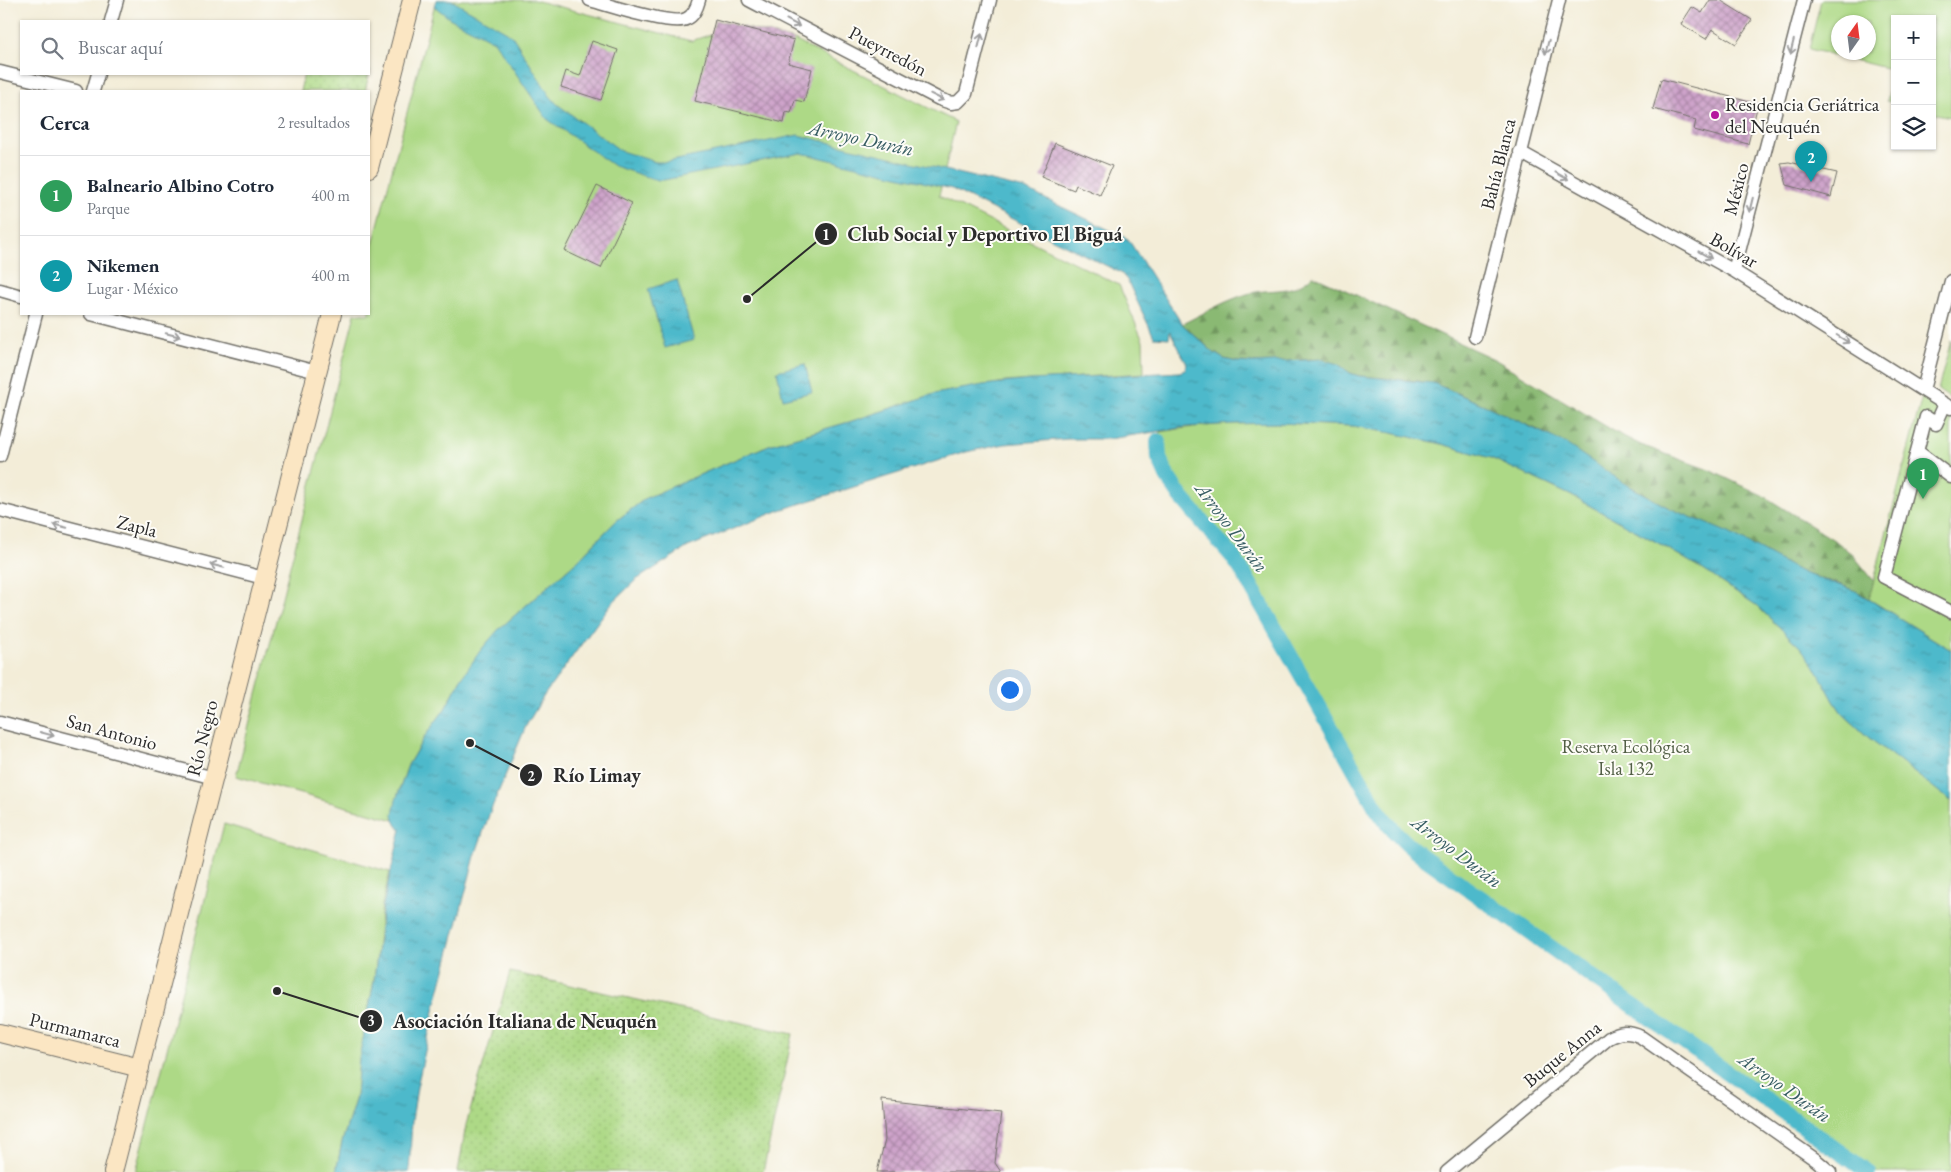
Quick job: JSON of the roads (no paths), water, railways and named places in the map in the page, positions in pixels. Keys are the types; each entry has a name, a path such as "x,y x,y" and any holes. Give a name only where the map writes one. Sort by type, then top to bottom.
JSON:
{"street":[{"path":"111,20 116,0"},
{"path":"370,163 412,0"},
{"path":"590,0 665,20 681,21 687,19 696,8 699,0"},
{"name":"Pueyrredón","path":"750,0 939,99 951,103 958,102 966,94 990,0"},
{"name":"Bahía Blanca","path":"1475,336 1558,0"},
{"name":"México","path":"1734,271 1804,0"},
{"path":"0,72 72,90"},
{"path":"93,90 98,75"},
{"name":"Bolívar","path":"1520,152 1734,271 1948,406"},
{"path":"1923,390 1951,281"},
{"path":"0,290 20,296"},
{"path":"0,456 36,315"},
{"path":"95,315 317,372"},
{"name":"Río Negro","path":"113,1172 332,315"},
{"path":"1948,406 1936,424 1926,417 1884,577 1951,612"},
{"path":"1917,451 1951,477"},
{"name":"Zapla","path":"0,510 264,578"},
{"name":"San Antonio","path":"0,722 214,778"},
{"name":"Buque Anna","path":"1448,1172 1610,1038 1622,1032 1641,1037 1816,1160 1830,1172"},
{"name":"Purmamarca","path":"0,1033 140,1068"}],"water":[{"path":"436,0 451,0 507,32 513,37 557,104 621,151 656,162 667,162 798,135 1025,189 1128,239 1182,324 1214,353 1224,359 1254,363 1321,359 1338,364 1350,373 1359,376 1433,383 1566,444 1624,483 1669,508 1729,533 1803,573 1854,590 1951,650 1951,801 1868,737 1842,713 1814,665 1800,647 1756,605 1662,545 1570,495 1491,458 1438,443 1353,426 1277,423 1187,427 1109,439 1068,439 1005,444 966,452 780,510 688,547 636,580 611,604 545,694 526,726 490,812 475,856 434,1011 417,1087 412,1121 409,1172 336,1172 342,1142 356,1097 359,1059 374,981 383,905 401,829 394,820 393,814 396,800 408,765 425,736 445,709 461,679 480,651 498,630 578,560 616,521 646,498 769,445 849,422 934,394 983,385 1030,380 1179,372 1185,370 1187,364 1170,331 1169,338 1154,337 1127,280 1121,273 952,189 801,153 664,180 656,180 614,166 547,119 494,41 449,18 434,6"},
{"path":"677,280 694,340 665,348 648,289"},
{"path":"805,364 812,392 783,399 777,371"}],"waterway":[{"name":"Arroyo Durán","path":"1158,441 1159,458 1167,476 1181,497 1232,556 1243,572 1377,809 1396,833 1419,854 1868,1172"}],"place":[{"name":"Residencia Geriátrica del Neuquén","path":"1715,115"},
{"name":"Nikemen","path":"1811,182"},
{"name":"Club Social y Deportivo El Biguá","path":"747,299"},
{"name":"Balneario Albino Cotro","path":"1923,499"},
{"name":"Río Limay","path":"470,743"},
{"name":"Asociación Italiana de Neuquén","path":"277,991"}],"park label":[{"name":"Reserva Ecológica Isla 132","path":"1626,757"}]}
